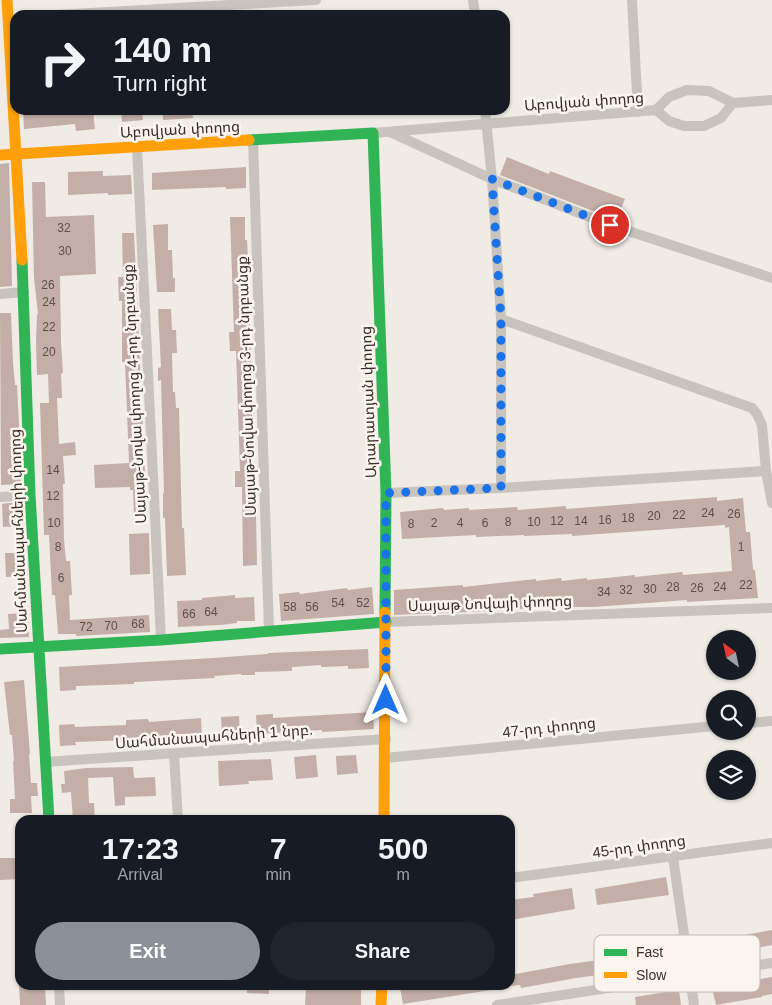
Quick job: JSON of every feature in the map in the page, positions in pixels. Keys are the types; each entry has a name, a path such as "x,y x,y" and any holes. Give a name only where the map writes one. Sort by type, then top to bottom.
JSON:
{"street":[{"path":"143,10 316,0"},
{"path":"632,0 638,112"},
{"name":"Աբովյան փողոց","path":"0,154 390,132 638,112 656,110 669,97 687,90 709,91 733,103"},
{"path":"656,110 669,121 684,126 704,126 721,118 733,103 772,100"},
{"name":"Սահմանապահների փողոց","path":"16,115 24,292 30,495 49,815"},
{"path":"485,115 492,179 501,319 501,488"},
{"path":"390,132 492,179 610,225 772,278"},
{"name":"Արարատյան փողոց","path":"373,133 386,493 384,815"},
{"name":"Սայաթ-Նովա փողոց 3-րդ նրբանցք","path":"253,140 270,631"},
{"name":"Սայաթ-Նովա փողոց 4-րդ նրբանցք","path":"136,147 161,640"},
{"path":"0,294 24,292"},
{"path":"501,319 752,408 762,425 766,470 772,502"},
{"path":"386,493 501,488 766,470"},
{"path":"0,497 30,495"},
{"name":"Սայաթ Նովայի փողոց","path":"0,650 161,640 386,622 772,608"},
{"path":"756,722 772,721"},
{"name":"47-րդ փողոց","path":"385,758 706,727"},
{"name":"Սահմանապահների 1 նրբ.","path":"45,762 386,739"},
{"path":"174,754 178,815"},
{"name":"45-րդ փողոց","path":"515,877 772,843"},
{"path":"673,857 683,935"},
{"path":"59,990 60,1005"},
{"path":"381,1005 382,990"},
{"path":"496,1005 594,990"},
{"path":"692,992 694,1005"}],"building":[{"path":"23,115 94,115 95,129 76,131 75,124 24,129"},
{"path":"121,115 142,115 143,120 122,122"},
{"path":"163,115 193,115 193,118 163,120"},
{"path":"507,157 549,174 550,171 625,199 616,220 500,175"},
{"path":"9,163 12,286 0,287 0,164"},
{"path":"246,167 246,188 152,190 152,173"},
{"path":"103,171 103,176 131,175 132,194 68,195 68,172"},
{"path":"32,182 45,182 46,217 94,215 96,274 60,276 63,373 61,374 62,398 57,398 59,444 75,442 76,455 63,456 65,484 63,484 64,540 66,561 70,561 72,595 69,595 70,620 149,615 150,632 76,636 76,634 58,634 55,595 52,595 49,535 44,535 40,403 49,403 48,374 37,375 36,343 38,314 34,278"},
{"path":"230,217 245,217 249,279 247,279 247,297 249,297 252,405 252,432 250,432 252,470 255,470 257,565 243,566 242,487 235,487 235,471 240,471 236,351 230,351 229,332 234,332"},
{"path":"168,224 168,250 172,250 175,292 157,292 153,225"},
{"path":"122,233 134,233 147,516 134,517 133,490 130,490 130,487 95,488 94,465 129,463 125,362 122,362 122,301 119,301 118,277 123,277"},
{"path":"158,309 171,309 172,330 176,330 177,353 172,353 173,392 175,392 176,408 179,408 182,528 184,528 186,575 167,576 165,518 163,518 161,380 158,381 158,368 161,367"},
{"path":"0,313 11,313 13,363 15,385 17,385 21,484 1,485"},
{"path":"717,497 717,501 743,498 746,532 750,532 753,570 755,570 758,598 394,615 394,590 463,585 463,587 536,579 536,581 561,578 562,581 587,578 587,580 682,572 683,575 732,571 729,527 725,528 725,525 572,536 572,534 476,537 476,535 402,539 400,512 443,508 444,510 469,508 469,510 517,507 518,510 566,506 566,509"},
{"path":"22,503 23,526 3,527 2,504"},
{"path":"149,533 150,574 130,575 129,534"},
{"path":"5,553 25,553 26,576 6,577"},
{"path":"372,587 374,614 281,621 279,594 299,592 300,594"},
{"path":"235,595 235,598 254,597 255,621 178,627 177,601 202,600 202,598"},
{"path":"28,613 29,637 0,638 0,630 9,629 8,614"},
{"path":"368,649 369,668 348,669 348,666 321,667 321,665 292,667 292,671 255,672 255,675 241,674 214,676 215,678 134,682 134,684 76,686 76,690 60,691 59,667 268,653"},
{"path":"24,680 31,783 37,783 38,796 31,796 32,813 10,813 10,799 15,799 14,761 4,682"},
{"path":"373,712 374,729 257,734 256,715 273,714 273,718"},
{"path":"239,716 240,735 222,736 221,717"},
{"path":"201,718 202,736 160,740 75,742 76,745 60,746 59,725 74,724 75,727 126,725 126,720 148,719 149,722"},
{"path":"316,755 318,777 296,779 294,757"},
{"path":"356,755 358,773 337,775 336,756"},
{"path":"271,759 273,780 248,781 249,784 219,786 218,761"},
{"path":"133,767 134,778 155,777 156,796 125,797 125,805 115,806 113,777 88,778 89,803 94,803 95,815 73,815 71,792 62,793 61,784 65,784 64,771 86,768"},
{"path":"0,858 15,858 15,879 0,880"},
{"path":"666,877 669,895 597,905 595,889"},
{"path":"572,888 575,909 515,919 515,899 534,897 533,894"},
{"path":"772,930 772,945 760,947 760,935 744,935"},
{"path":"594,961 594,976 521,988 520,985 515,986 515,974"},
{"path":"772,977 772,994 716,1005 713,992 760,992 760,979"},
{"path":"19,990 45,990 46,1005 20,1005"},
{"path":"247,990 269,990 269,994 247,993"},
{"path":"306,990 361,990 361,1005 305,1005"},
{"path":"400,990 491,990 403,1004"},
{"path":"679,992 681,1005 636,1005 635,997"}],"traffic: fast":[{"path":"249,140 373,133 386,493 385,612"},
{"path":"22,260 30,495 49,815"},
{"path":"0,649 161,640 386,622"}],"traffic: slow":[{"path":"7,0 10,52"},
{"path":"14,115 22,260"},
{"path":"0,155 249,140"},
{"path":"384,815 385,612"},
{"path":"381,1005 382,990"}],"route":[{"path":"386,700 386,493 501,488 501,319 492,179 610,225"}]}
